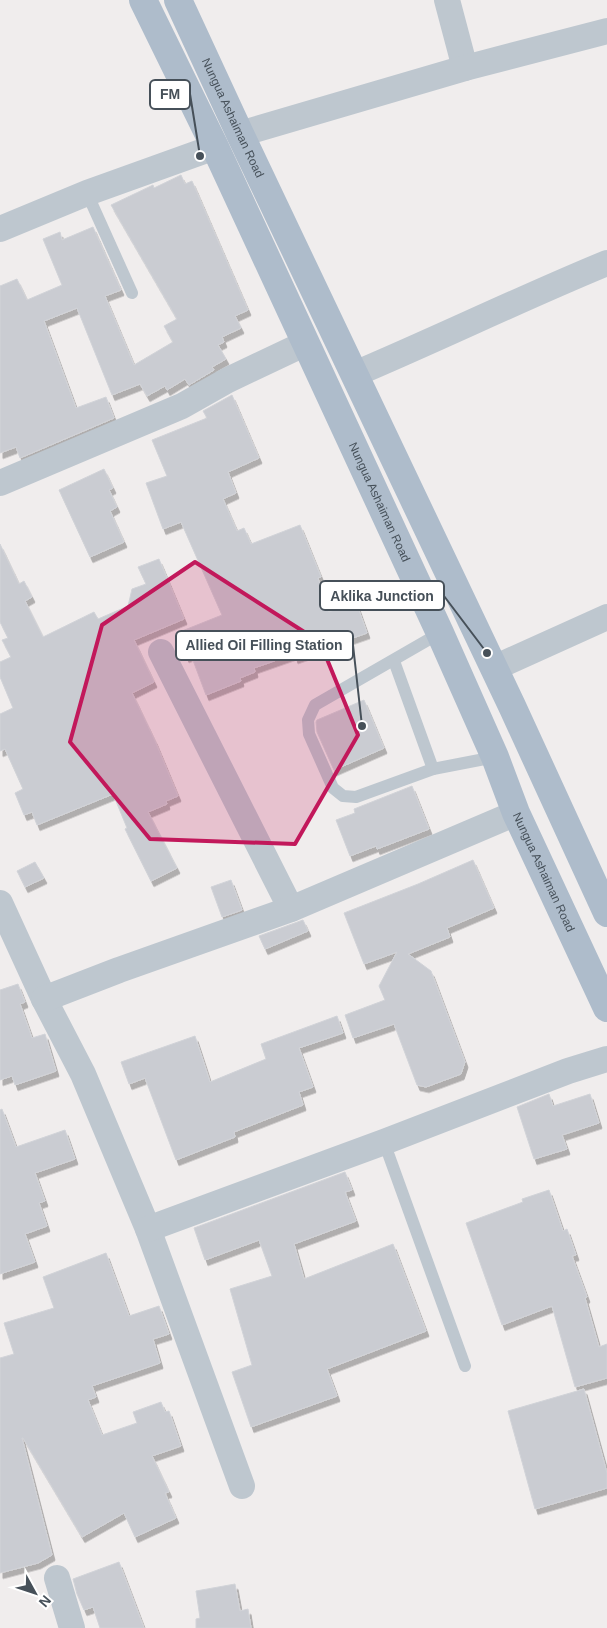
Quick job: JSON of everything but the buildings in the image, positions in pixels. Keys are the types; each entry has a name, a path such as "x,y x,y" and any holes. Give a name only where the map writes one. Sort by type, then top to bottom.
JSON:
{"main road":[{"name":"Nungua Ashaiman Road","path":"143,0 215,147 440,633 495,757 516,813 607,1008"},
{"name":"Nungua Ashaiman Road","path":"178,0 494,668 607,913"}],"street":[{"path":"446,0 465,68"},
{"path":"240,134 465,68 607,31"},
{"path":"0,229 88,193 215,147"},
{"path":"355,374 424,345 536,292 607,263"},
{"path":"0,483 182,406 228,380 306,343"},
{"path":"494,668 607,617"},
{"path":"161,652 291,909"},
{"path":"44,999 119,970 291,909 516,813"},
{"path":"0,903 44,999 83,1074 148,1229 242,1486"},
{"path":"148,1229 384,1142 568,1071 607,1059"},
{"path":"57,1578 72,1628"}],"lane":[{"path":"88,193 132,293"},
{"path":"440,633 315,705 308,720 309,734 333,788 343,796 356,797 434,769 495,757"},
{"path":"394,661 434,769"},
{"path":"384,1142 465,1366"}],"highlighted area":[{"path":"195,562 320,642 358,735 295,844 150,839 70,742 102,625"}],"place":[{"name":"FM","path":"200,156"},
{"name":"Aklika Junction","path":"487,653"},
{"name":"Allied Oil Filling Station","path":"362,726"}]}
